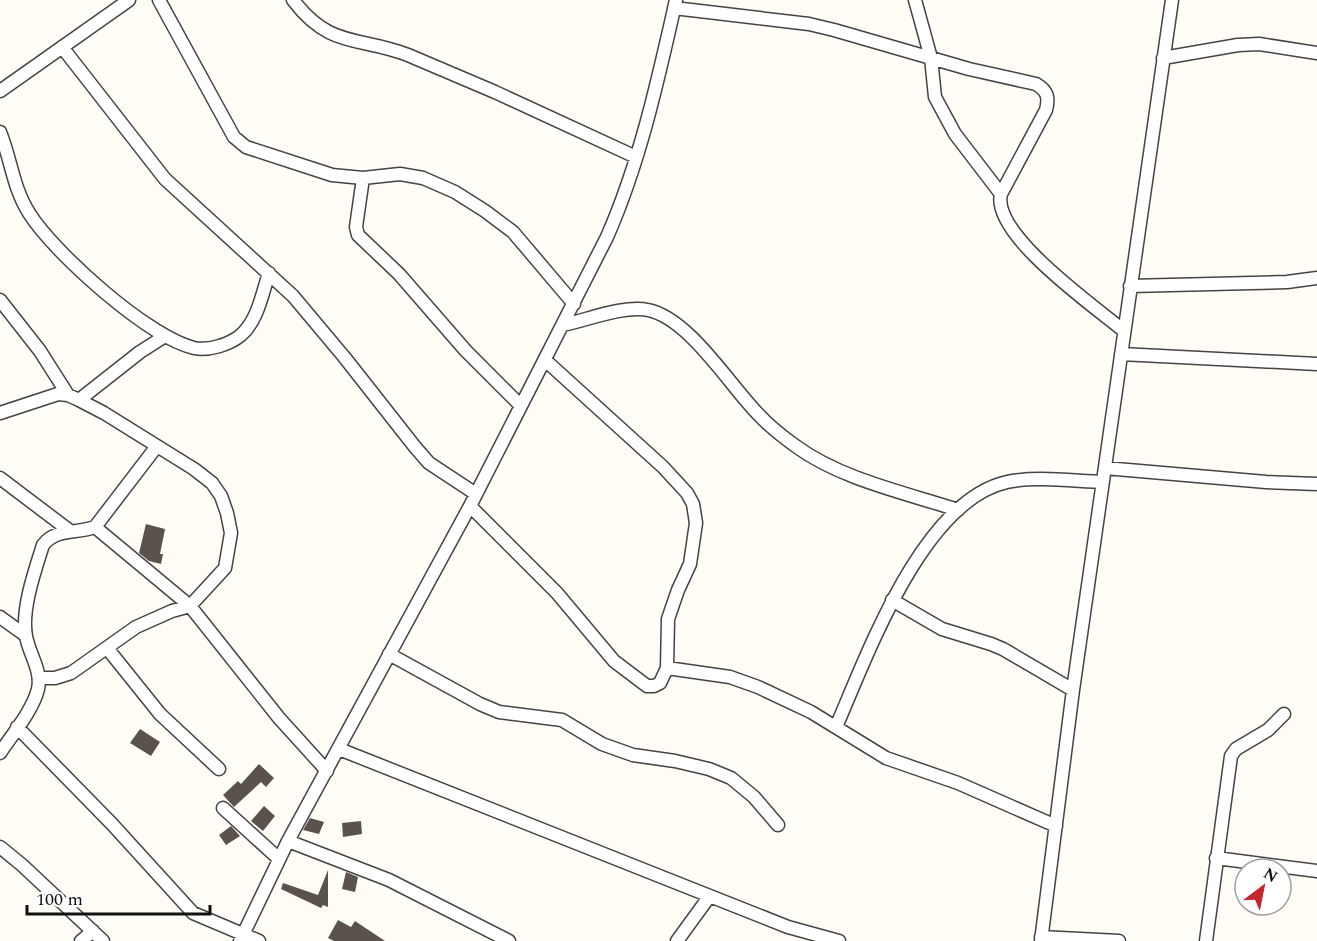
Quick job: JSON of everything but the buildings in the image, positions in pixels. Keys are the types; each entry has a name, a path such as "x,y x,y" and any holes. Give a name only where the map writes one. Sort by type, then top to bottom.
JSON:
{"street":[{"path":"0,91 129,0"},
{"path":"159,0 234,136 246,147 332,175 363,178 400,174 423,178 455,192 513,232 574,304"},
{"path":"293,0 308,18 332,35 408,55 636,157"},
{"path":"915,0 931,58 935,97 955,134 1001,194"},
{"path":"1119,941 1041,939 1073,690 1172,0"},
{"path":"241,937 288,841 473,500 574,304 620,208 661,67 675,4 809,24 969,69 1036,84 1047,93 1046,110 1001,194 1002,214 1027,249 1124,331"},
{"path":"1163,58 1238,45 1259,45 1317,53"},
{"path":"62,47 165,179 293,296 422,455 473,500 557,593 614,661 647,686 654,686 664,678 667,668 668,619 690,564 696,523 693,504 687,493 663,467 545,360"},
{"path":"0,132 18,193 38,227 70,262 165,336 195,348 209,348 239,337 255,316 269,273"},
{"path":"363,178 356,227 358,235 399,274 459,343 521,406"},
{"path":"1131,286 1287,282 1317,278"},
{"path":"0,300 73,397"},
{"path":"563,325 631,309 649,310 684,330 712,359 758,414 799,449 859,477 958,510"},
{"path":"73,397 165,336"},
{"path":"1121,354 1317,364"},
{"path":"0,413 58,394 73,397 104,413 194,469 212,483 221,496 231,533 225,568 190,606 172,611 136,627 71,673 55,678 39,678"},
{"path":"0,753 35,699 39,678 25,635 26,611 43,545 48,538 57,533 85,531 95,527 157,447"},
{"path":"1105,468 1266,482 1317,484"},
{"path":"0,478 70,531"},
{"path":"836,727 892,600 933,538 958,510 991,488 1006,482 1025,480 1103,482"},
{"path":"95,527 190,606 279,718 327,771"},
{"path":"892,600 942,629 998,646 1073,690"},
{"path":"0,617 25,635"},
{"path":"107,648 160,714 219,769"},
{"path":"389,654 499,712 562,720 602,744 633,755 709,769 730,778 754,797 777,825"},
{"path":"667,668 730,676 811,712 886,758 957,783 1056,826"},
{"path":"1206,941 1231,756 1236,749 1268,729 1284,714"},
{"path":"17,727 112,824 193,913 241,937 259,941"},
{"path":"339,749 709,897 788,927 839,941"},
{"path":"223,808 279,859"},
{"path":"288,841 389,880 508,941"},
{"path":"0,848 22,865 103,941"},
{"path":"1216,858 1317,871"},
{"path":"677,941 709,897"},
{"path":"81,941 93,931"}]}
